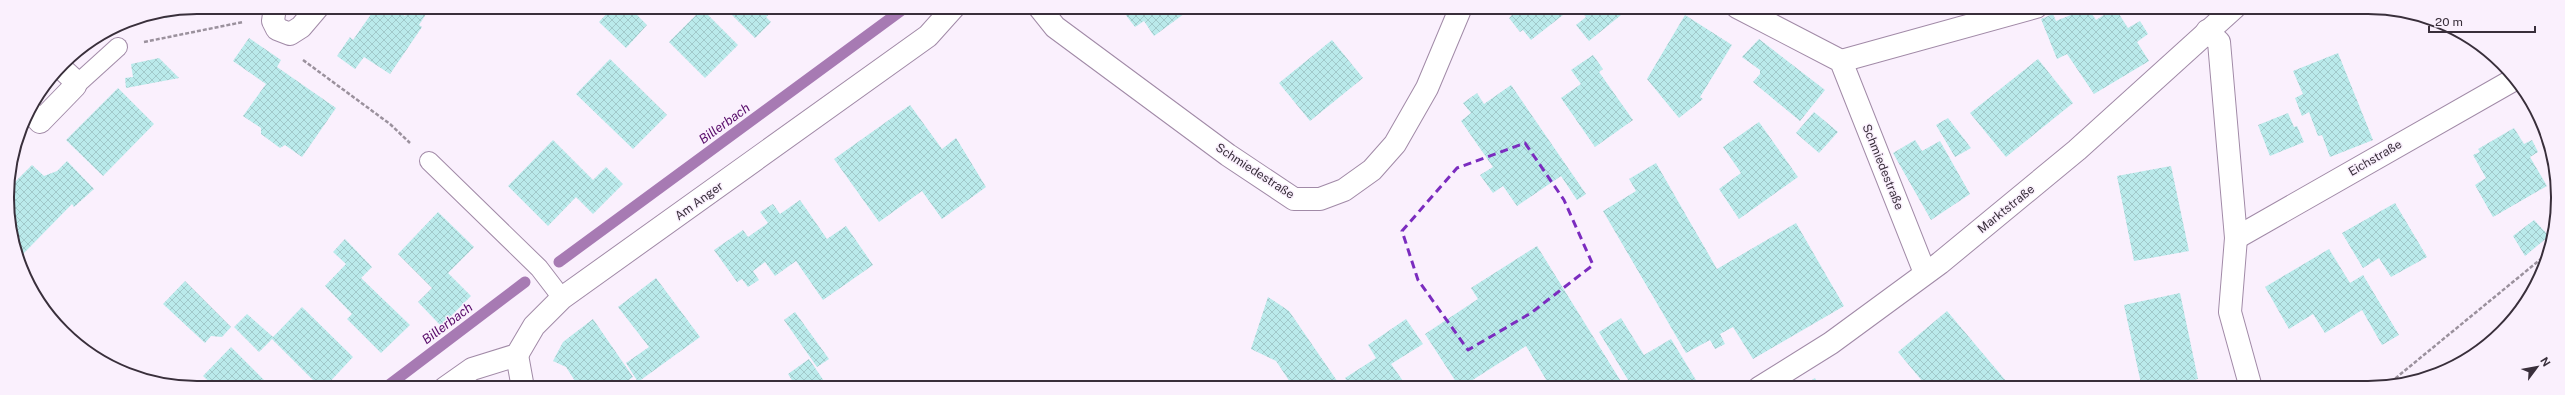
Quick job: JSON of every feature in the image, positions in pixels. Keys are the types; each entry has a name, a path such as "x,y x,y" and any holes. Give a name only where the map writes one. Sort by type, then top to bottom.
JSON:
{"street":[{"path":"274,14 273,21 277,29 290,34 301,27 312,14"},
{"name":"Am Anger","path":"516,355 534,326 562,298 928,36 948,14"},
{"name":"Schmiedestraße","path":"1045,14 1055,27 1228,155 1294,199 1320,199 1344,190 1372,170 1395,144 1427,88 1458,14"},
{"path":"1750,14 1841,61 2011,14"},
{"name":"Marktstraße","path":"1770,381 1832,343 1925,273 2077,150 2227,14"},
{"path":"2207,31 2219,42 2236,238 2230,312 2249,381"},
{"name":"Schmiedestraße","path":"1841,61 1925,273"},
{"path":"34,115 40,122 74,86 72,78 65,71"},
{"name":"Eichstraße","path":"2236,238 2510,82"},
{"path":"454,381 472,369 516,355 522,381"}],"lane":[{"path":"74,86 118,47"},
{"path":"429,161 539,268 562,298"}],"path":[{"path":"118,47 251,20 271,36 277,29"},
{"path":"302,59 390,124 429,161"},
{"path":"2395,378 2540,260"}],"highlighted area":[{"path":"1525,143 1564,200 1593,265 1531,313 1468,350 1418,280 1402,231 1457,168"}],"building":[{"path":"371,14 402,14 405,16 407,14 426,14 419,25 422,27 390,74 364,57 355,69 337,56 350,37 353,40"},
{"path":"606,14 614,14 635,34 614,14 636,14 647,25 626,48 599,22"},
{"path":"697,14 707,14 738,45 705,78 669,42"},
{"path":"731,14 769,14 766,17 771,22 755,38"},
{"path":"1125,14 1184,14 1154,36 1144,21 1135,27"},
{"path":"1584,14 1622,14 1589,41 1576,25 1586,17"},
{"path":"2053,14 2056,21 2073,14 2092,14 2096,20 2106,14 2119,14 2128,28 2140,21 2148,34 2137,42 2149,61 2094,94 2067,54 2057,59 2041,19"},
{"path":"1512,15 1563,15 1531,40 1523,30 1520,32 1509,18"},
{"path":"1685,15 1732,45 1700,97 1703,99 1679,118 1647,79"},
{"path":"249,38 281,60 277,67 336,108 302,157 285,145 280,148 261,134 261,128 243,116 266,84 233,61"},
{"path":"1759,39 1825,90 1800,121 1753,82 1760,74 1760,70 1742,57"},
{"path":"1332,40 1363,78 1310,121 1279,83"},
{"path":"2338,53 2373,140 2330,157 2322,135 2318,136 2309,112 2302,116 2295,98 2303,94 2293,71"},
{"path":"1593,55 1603,69 1599,72 1633,120 1595,147 1561,98 1581,84 1571,70"},
{"path":"159,58 179,78 126,88 125,78 133,77 131,64"},
{"path":"610,59 667,115 633,149 576,94"},
{"path":"2038,59 2073,103 2006,157 1970,113"},
{"path":"1511,85 1586,194 1577,200 1561,176 1517,206 1503,186 1493,193 1480,175 1493,167 1461,121 1471,113 1463,103 1477,93 1484,104"},
{"path":"118,88 154,124 103,176 66,140"},
{"path":"910,105 942,149 956,138 986,187 942,219 922,191 879,222 834,159"},
{"path":"1814,112 1838,132 1819,153 1796,133"},
{"path":"2288,113 2294,127 2297,126 2304,142 2270,156 2258,125"},
{"path":"1948,118 1971,148 1955,157 1936,125"},
{"path":"1759,122 1798,177 1739,219 1719,189 1741,173 1723,147"},
{"path":"2514,128 2524,144 2532,140 2538,152 2530,157 2547,186 2493,217 2475,185 2486,178 2473,155 2480,152 2478,149"},
{"path":"553,140 593,180 606,167 623,184 593,214 576,197 548,226 508,186"},
{"path":"1915,140 1922,151 1940,141 1970,194 1931,220 1893,153"},
{"path":"67,161 94,189 74,207 72,204 23,254 20,245 14,210 14,183 32,165 44,176 57,171"},
{"path":"1656,163 1717,269 1796,223 1844,306 1753,359 1733,327 1720,334 1725,344 1715,349 1710,340 1686,353 1603,211 1636,191 1629,179"},
{"path":"2171,166 2189,251 2134,261 2117,176"},
{"path":"800,200 827,239 846,226 873,265 823,300 796,261 775,276 765,262 753,271 759,280 748,287 742,279 737,282 714,250 743,230 748,237 768,223 760,212 773,204 780,214"},
{"path":"2395,203 2427,257 2391,277 2379,258 2363,268 2342,233"},
{"path":"438,212 474,247 448,273 471,296 441,326 418,302 432,288 398,254"},
{"path":"2534,220 2547,234 2546,238 2525,256 2513,236"},
{"path":"345,239 372,267 361,278 410,325 381,353 347,319 352,314 325,286 346,264 333,252"},
{"path":"1537,246 1621,381 1547,381 1526,346 1471,381 1455,381 1425,334 1478,299 1471,288"},
{"path":"2329,249 2350,283 2363,275 2399,335 2382,345 2362,310 2325,333 2313,314 2289,329 2265,287"},
{"path":"656,278 700,337 637,381 626,363 649,347 618,307"},
{"path":"185,281 231,327 222,337 211,336 205,343 163,304"},
{"path":"2180,293 2198,379 2189,381 2140,381 2124,305"},
{"path":"1268,297 1289,311 1337,381 1289,381 1276,361 1251,349"},
{"path":"302,307 353,357 331,381 314,381 272,339 259,352 234,327 247,314 273,337"},
{"path":"1947,311 2006,381 1922,381 1898,352"},
{"path":"795,312 829,359 817,367 784,320"},
{"path":"1621,318 1644,355 1671,339 1697,381 1629,381 1599,332"},
{"path":"593,319 633,377 628,381 575,381 566,367 553,361 563,342"},
{"path":"1406,319 1423,344 1391,364 1403,381 1347,381 1345,378 1376,358 1368,345"},
{"path":"231,347 265,381 208,381 203,376"},
{"path":"809,359 824,381 792,381 788,374"}],"waterway":[{"name":"Billerbach","path":"559,262 896,14"},
{"name":"Billerbach","path":"394,381 525,282"}]}
